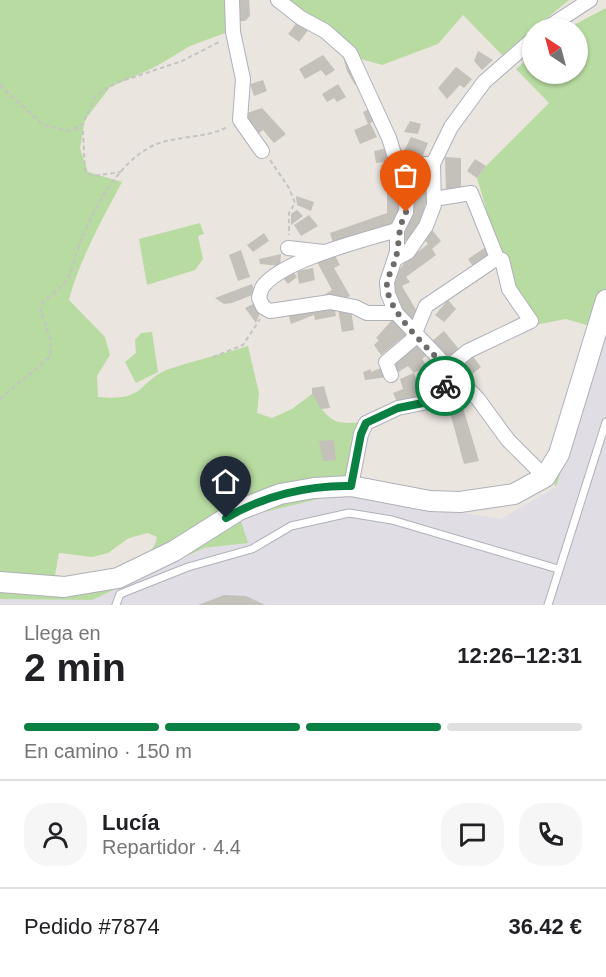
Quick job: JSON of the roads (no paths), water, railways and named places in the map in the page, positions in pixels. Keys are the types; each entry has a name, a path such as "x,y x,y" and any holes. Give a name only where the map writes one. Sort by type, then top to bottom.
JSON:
{"street":[{"path":"232,0 233,32 243,79 240,120 262,151"},
{"path":"278,0 301,18 325,31 350,53 389,138 407,195 406,212 397,230 395,259 387,282 388,294 396,313 478,399 508,440 545,477"},
{"path":"562,18 590,0"},
{"path":"395,259 408,252 417,242 434,199 433,164 451,127 484,82 522,49"},
{"path":"407,195 413,190 424,164 433,164"},
{"path":"351,486 361,434 366,423 398,408 438,400 450,371 468,351 531,321 509,289 502,260 497,258 471,193 434,199"},
{"path":"396,313 367,313 355,307 330,302 290,310 267,309 262,307 259,298 263,285 291,267 324,252 397,230"},
{"path":"288,248 324,252"},
{"path":"391,375 386,362 412,340 426,306 497,258"},
{"path":"0,582 64,587 118,578 174,551 239,510 280,494 325,487 351,486 430,501 460,502 514,494 545,477 559,454 606,300"}],"lane":[{"path":"548,605 606,422"},
{"path":"116,605 120,594 132,587 189,567 252,549 291,526 350,513 392,520 558,569"}]}
